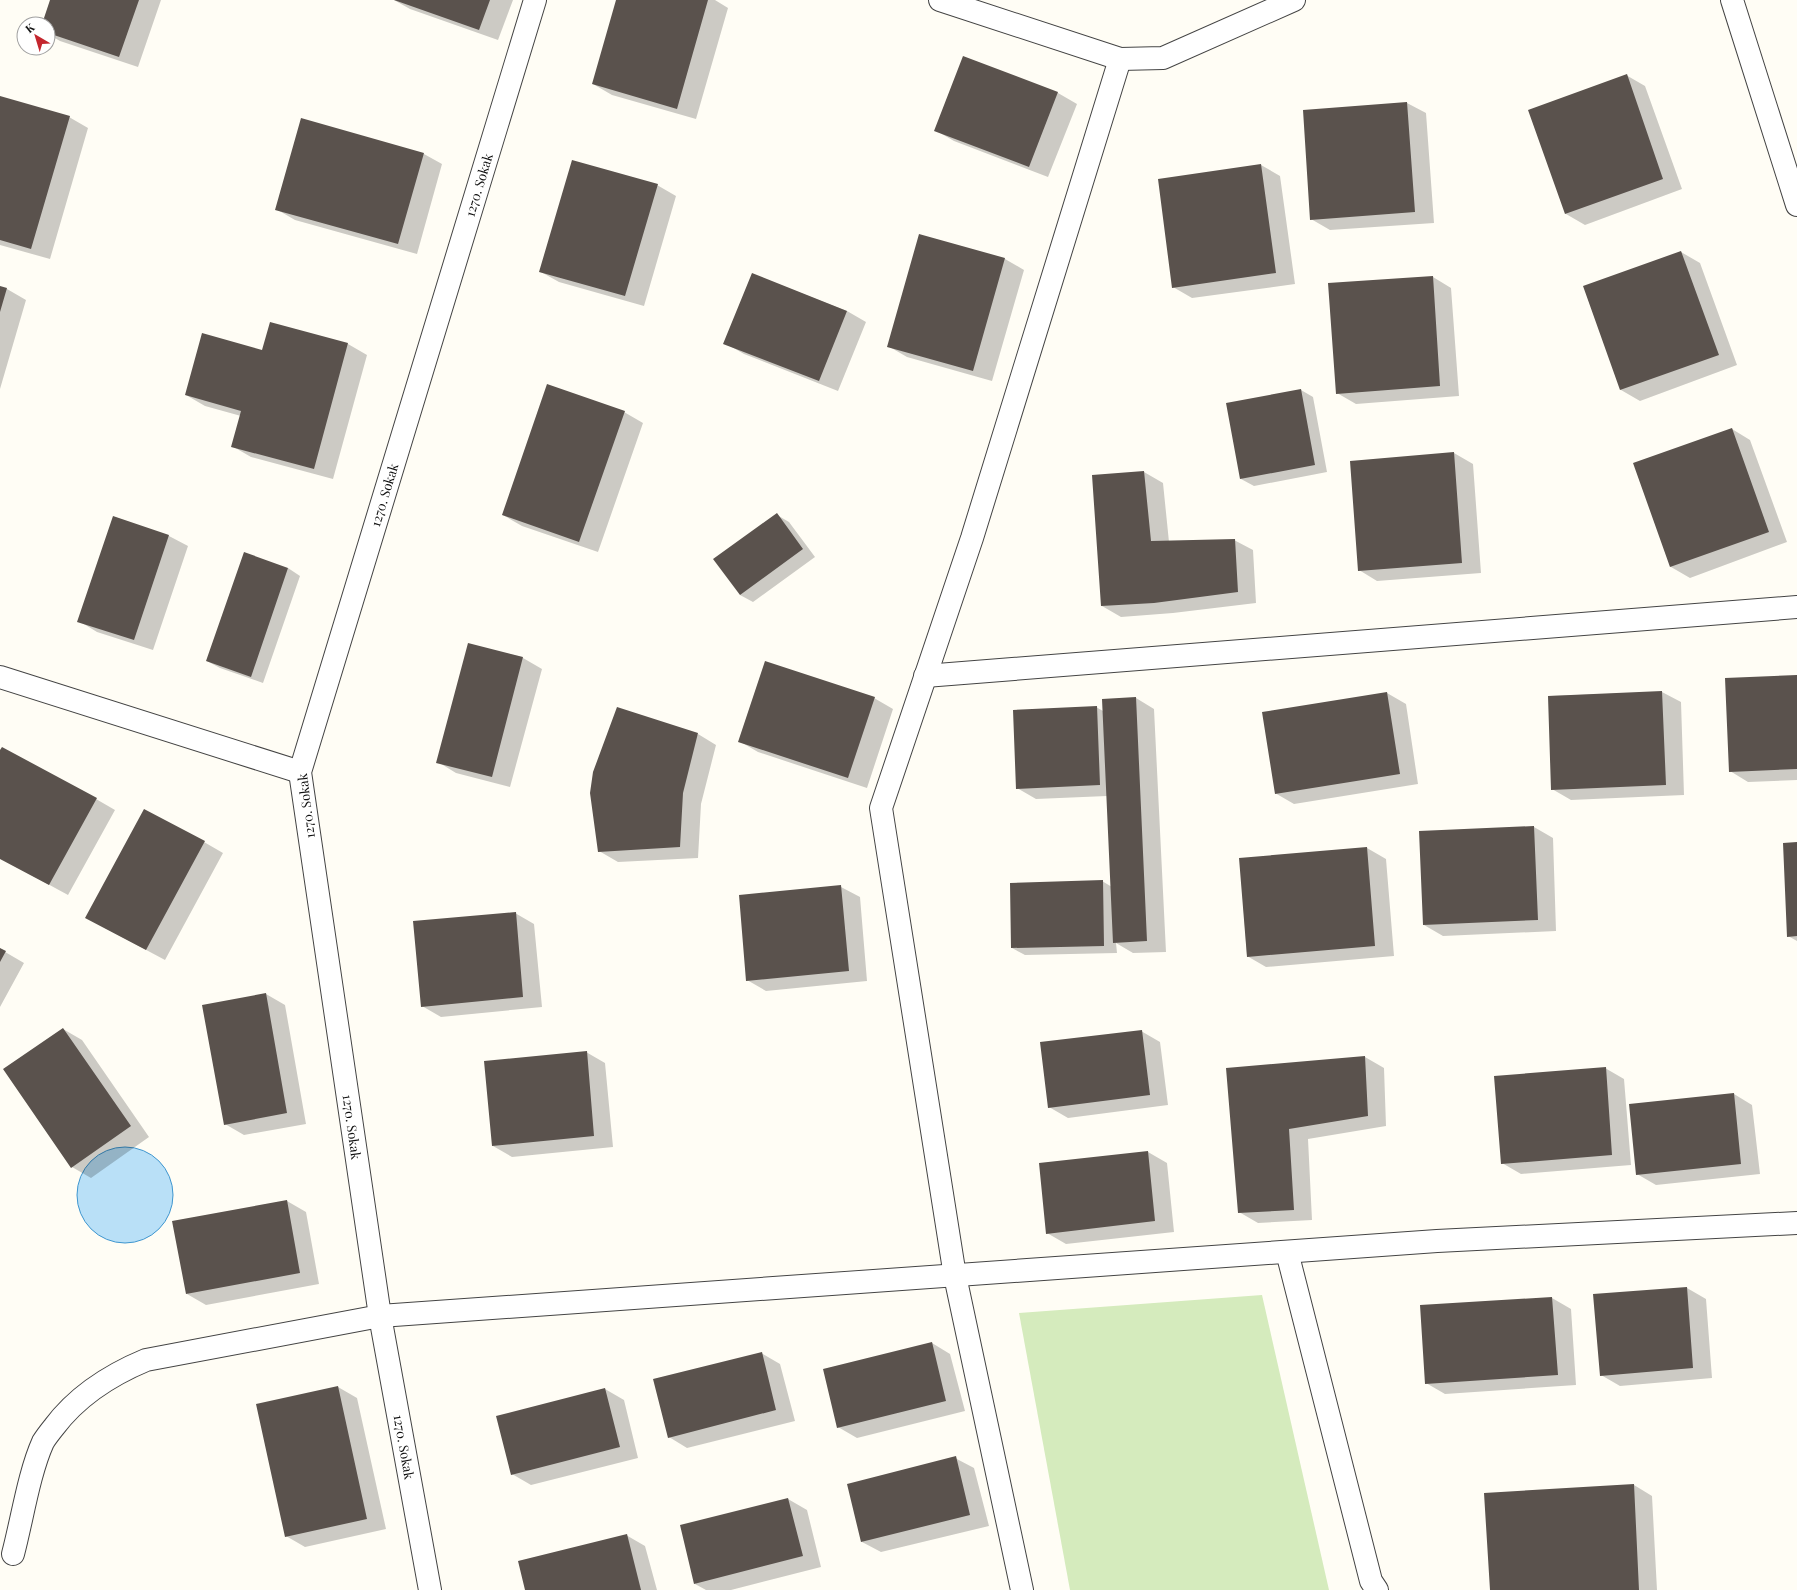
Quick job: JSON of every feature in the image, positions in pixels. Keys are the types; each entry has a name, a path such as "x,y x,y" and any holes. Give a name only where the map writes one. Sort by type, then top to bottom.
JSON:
{"street":[{"name":"1270. Sokak","path":"430,1590 380,1316 300,772 535,0"},
{"path":"940,0 1120,59 1163,58 1294,0"},
{"path":"1732,0 1797,205"},
{"path":"1022,1590 955,1276 881,808 972,538 1120,59"},
{"path":"925,676 1797,607"},
{"path":"0,677 300,772"},
{"path":"14,1554 35,1464 44,1441 62,1416 84,1395 103,1381 124,1369 146,1360 380,1316 1437,1241 1797,1223"},
{"path":"1287,1252 1371,1581 1378,1590"}],"green space":[{"path":"1262,1295 1329,1590 1070,1590 1019,1313"}],"water":[{"path":"125,1147 143,1151 159,1161 169,1177 173,1195 169,1213 159,1229 143,1239 125,1243 107,1239 91,1229 81,1213 77,1195 81,1177 91,1161 107,1151"}],"building":[{"path":"50,0 139,0 119,57 56,36 56,16 45,16"},
{"path":"394,0 490,0 479,30"},
{"path":"616,0 708,0 677,109 592,84"},
{"path":"963,56 1058,92 1029,167 934,131"},
{"path":"1627,74 1663,179 1565,214 1528,110"},
{"path":"0,96 70,116 31,249 0,240"},
{"path":"1407,102 1415,212 1310,220 1303,110"},
{"path":"301,118 424,153 398,244 275,210"},
{"path":"572,160 658,184 625,296 539,272"},
{"path":"1261,164 1276,273 1172,288 1158,179"},
{"path":"919,234 1005,258 973,371 887,347"},
{"path":"1681,251 1719,355 1620,390 1583,286"},
{"path":"752,273 847,311 819,381 723,344"},
{"path":"1433,276 1440,386 1336,394 1328,283"},
{"path":"0,286 7,288 0,312"},
{"path":"270,322 348,343 314,469 231,447 241,411 185,395 202,333 262,350"},
{"path":"547,384 625,411 579,542 502,515"},
{"path":"1301,389 1315,465 1240,479 1226,403"},
{"path":"1732,428 1769,532 1670,567 1633,463"},
{"path":"1454,452 1462,563 1358,571 1350,461"},
{"path":"1144,471 1151,541 1235,539 1238,592 1154,603 1101,606 1092,475"},
{"path":"777,513 803,549 740,595 713,559"},
{"path":"113,516 169,535 134,640 77,622"},
{"path":"244,552 288,568 251,677 206,661"},
{"path":"468,643 523,657 492,777 436,763"},
{"path":"765,661 875,697 848,778 738,742"},
{"path":"1797,675 1797,769 1729,772 1725,678"},
{"path":"1662,691 1666,785 1551,790 1548,696"},
{"path":"1387,692 1400,774 1275,794 1262,712"},
{"path":"1136,697 1147,941 1113,943 1102,699"},
{"path":"1097,706 1100,785 1016,789 1013,710"},
{"path":"617,707 698,733 683,793 680,847 598,852 590,793 593,772"},
{"path":"2,747 97,798 49,885 0,859 0,750"},
{"path":"144,809 205,841 146,950 85,918"},
{"path":"1534,826 1538,920 1423,925 1419,831"},
{"path":"1797,842 1797,936 1787,937 1783,843"},
{"path":"1367,847 1375,946 1247,957 1239,858"},
{"path":"1103,880 1104,946 1011,948 1010,883"},
{"path":"841,885 849,971 746,981 739,895"},
{"path":"516,912 523,997 421,1007 413,921"},
{"path":"0,948 6,951 0,962"},
{"path":"266,993 287,1113 224,1125 202,1005"},
{"path":"63,1028 131,1126 71,1168 3,1069"},
{"path":"1142,1030 1150,1095 1048,1108 1040,1042"},
{"path":"587,1051 594,1136 492,1146 484,1061"},
{"path":"1365,1056 1368,1116 1289,1129 1294,1210 1238,1213 1226,1068"},
{"path":"1606,1067 1612,1155 1501,1164 1494,1076"},
{"path":"1734,1093 1741,1164 1636,1175 1629,1104"},
{"path":"1148,1151 1155,1221 1046,1234 1039,1163"},
{"path":"287,1200 300,1273 186,1294 172,1221"},
{"path":"1687,1287 1693,1368 1600,1376 1593,1294"},
{"path":"1552,1297 1558,1375 1425,1384 1420,1305"},
{"path":"932,1342 946,1401 837,1428 823,1369"},
{"path":"762,1352 776,1410 668,1438 653,1379"},
{"path":"338,1386 367,1519 285,1537 256,1404"},
{"path":"605,1388 620,1447 511,1475 496,1416"},
{"path":"956,1456 970,1515 861,1542 847,1484"},
{"path":"1634,1484 1639,1590 1490,1590 1484,1493"},
{"path":"788,1498 803,1556 694,1584 680,1525"},
{"path":"627,1534 641,1590 525,1590 518,1561"}]}
